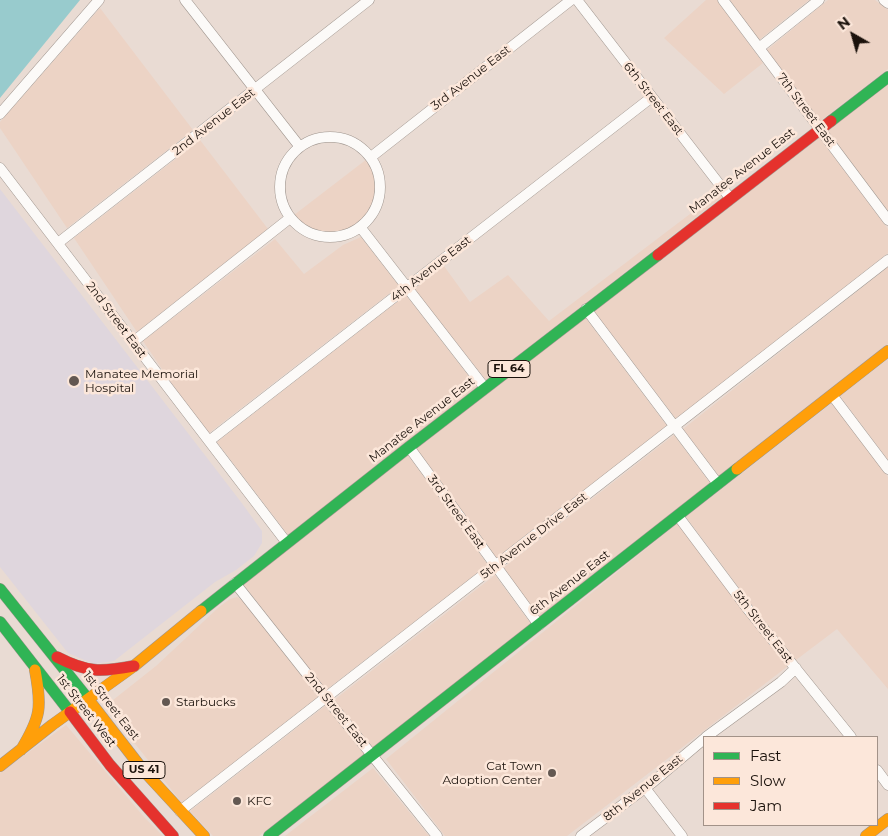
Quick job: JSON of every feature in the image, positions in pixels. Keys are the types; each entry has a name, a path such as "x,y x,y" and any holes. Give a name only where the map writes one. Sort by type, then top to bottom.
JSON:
{"main road":[{"name":"Manatee Avenue East","path":"70,712 134,666 287,542 888,77"},
{"name":"6th Avenue East","path":"269,836 888,351"},
{"name":"1st Street East","path":"0,589 117,738 180,812 204,836"},
{"name":"1st Street West","path":"0,622 110,765 173,836"},
{"path":"54,656 71,665 102,672 134,666"},
{"path":"21,750 35,727 40,714 40,698 34,667"},
{"name":"FL 64","path":"0,766 70,712"},
{"path":"866,836 888,819"}],"street":[{"path":"0,114 99,0"},
{"path":"185,0 300,147"},
{"name":"2nd Avenue East","path":"58,243 370,0"},
{"name":"3rd Avenue East","path":"370,156 571,0"},
{"name":"6th Street East","path":"577,0 730,198"},
{"name":"7th Street East","path":"724,0 888,220"},
{"path":"759,48 819,0"},
{"path":"884,0 888,3"},
{"name":"4th Avenue East","path":"209,441 652,97"},
{"path":"322,137 337,137 352,142 370,156 379,175 380,194 374,211 360,228 341,236 323,237 304,230 290,218 282,203 280,181 285,164 300,147 322,137"},
{"name":"2nd Street East","path":"0,168 287,542"},
{"path":"133,342 290,218"},
{"path":"360,228 485,388"},
{"name":"5th Avenue Drive East","path":"180,812 888,260"},
{"path":"586,309 718,484"},
{"path":"832,395 888,469"},
{"name":"3rd Street East","path":"409,447 539,625"},
{"name":"5th Street East","path":"678,516 747,608 850,736"},
{"name":"2nd Street East","path":"236,583 437,836"},
{"name":"8th Avenue East","path":"708,736 796,668"},
{"name":"8th Avenue East","path":"581,836 645,788 703,740"},
{"path":"878,771 888,785"},
{"path":"645,788 682,836"}],"shaded area":[{"path":"706,0 717,0 763,63 724,94 664,38"},
{"path":"730,0 809,0 759,40"},
{"path":"828,0 875,0 888,10 888,69 820,121 767,50"},
{"path":"100,8 193,130 67,228 0,128 0,122"},
{"path":"888,84 888,211 827,130"},
{"path":"819,137 888,229 888,253 676,419 594,311"},
{"path":"200,140 268,229 137,332 74,238"},
{"path":"367,159 374,173 376,192 370,210 356,225 338,232 324,233 304,225 294,215"},
{"name":"Manatee Memorial Hospital","path":"0,189 262,531 262,543 254,556 236,570 215,582 114,661 94,664 68,653 0,567"},
{"path":"719,192 722,197 486,380 414,289 444,266 470,302 508,275 549,321"},
{"path":"361,237 399,286 209,433 174,387 143,341 275,239 304,274 343,245"},
{"path":"888,267 888,344 719,476 683,429"},
{"path":"406,295 477,387 288,535 217,442"},
{"path":"585,317 667,426 496,559 416,449"},
{"path":"888,359 888,460 840,396"},
{"path":"832,403 888,477 888,689 837,629 796,660 751,604 686,517"},
{"path":"674,435 710,483 539,617 503,568"},
{"path":"408,455 488,565 326,690 243,584"},
{"path":"678,523 788,666 567,836 445,836 386,759"},
{"path":"495,575 531,624 373,748 334,700"},
{"path":"237,597 241,599 318,697 182,803 106,707 156,666 219,607 230,599"},
{"path":"325,706 365,754 259,836 213,836 190,811"},
{"path":"66,725 144,817 163,836 0,836 0,773"},
{"path":"373,768 429,836 285,836"}],"water":[{"path":"0,0 80,0 0,98"}],"traffic: fast":[{"path":"831,121 888,77"},
{"path":"201,611 409,447 658,255"},
{"path":"269,836 737,469"},
{"path":"0,589 88,699"},
{"path":"0,622 70,712"}],"traffic: slow":[{"path":"737,469 888,351"},
{"path":"0,766 52,725 134,666 201,611"},
{"path":"21,750 33,729 38,712 39,693 35,670"},
{"path":"88,699 143,770 204,836"},
{"path":"866,836 888,819"}],"traffic: jam":[{"path":"658,255 831,121"},
{"path":"57,657 77,666 95,670 134,666"},
{"path":"70,712 110,765 173,836"}],"place":[{"name":"Manatee Memorial Hospital","path":"74,381"},
{"name":"Starbucks","path":"166,702"},
{"name":"Cat Town Adoption Center","path":"552,773"},
{"name":"KFC","path":"237,801"}]}
